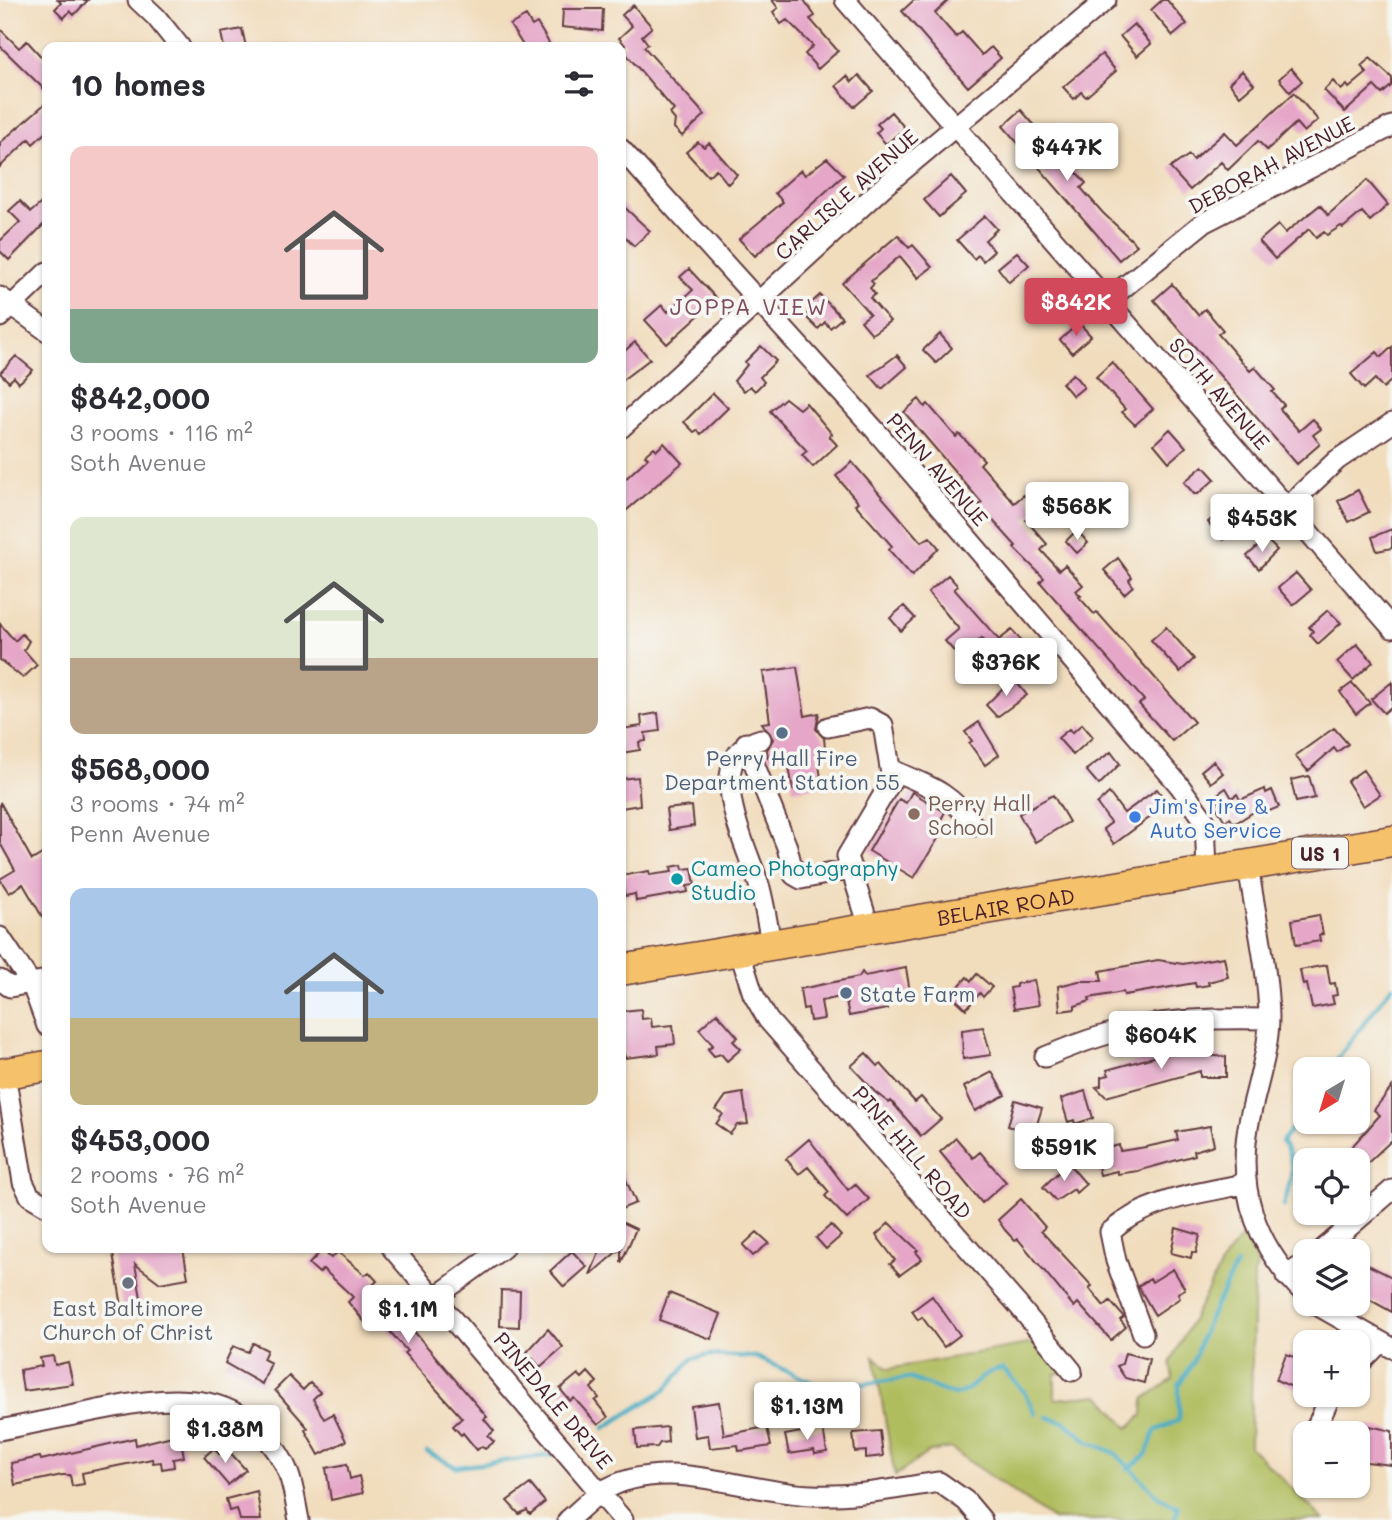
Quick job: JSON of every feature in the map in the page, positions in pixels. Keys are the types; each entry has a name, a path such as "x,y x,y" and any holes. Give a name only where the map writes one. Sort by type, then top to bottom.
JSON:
{"highway":[{"name":"BELAIR ROAD","path":"626,969 740,953 1392,841"},
{"path":"2,1074 42,1067"}],"street":[{"path":"138,0 156,16 176,42"},
{"name":"SOTH AVENUE","path":"845,0 1391,624"},
{"name":"CARLISLE AVENUE","path":"626,423 882,188 957,128 1105,0"},
{"name":"DEBORAH AVENUE","path":"1108,300 1203,223 1392,126"},
{"name":"PENN AVENUE","path":"626,155 876,431 1179,785 1205,821 1207,871"},
{"path":"42,276 4,307 42,328"},
{"path":"1288,506 1337,460 1392,423"},
{"path":"828,727 870,718 883,725 892,780 847,856 870,930"},
{"path":"772,947 761,891 728,785 734,760 754,741 794,875 801,879 852,869"},
{"path":"892,770 943,791 959,805 974,826"},
{"path":"1248,865 1269,1018 1247,1134 1244,1184 1266,1246 1293,1283"},
{"path":"0,937 40,983"},
{"name":"PINE HILL ROAD","path":"740,953 753,994 768,1020 1018,1305 1072,1371"},
{"path":"0,980 10,987 40,983"},
{"path":"1045,1057 1111,1032 1161,1020 1269,1018"},
{"path":"2,1074 23,1182 30,1196 42,1203"},
{"path":"1143,1334 1116,1261 1110,1232 1126,1218 1153,1205 1244,1184"},
{"path":"1335,1239 1392,1190"},
{"name":"PINEDALE DRIVE","path":"397,1253 437,1296 623,1520"},
{"path":"437,1296 496,1253"},
{"path":"1286,1276 1293,1271"},
{"path":"1336,1316 1387,1345 1370,1357"},
{"path":"0,1430 163,1398 207,1401 247,1421 274,1447 285,1466 299,1520"},
{"path":"568,1520 602,1492 642,1478 683,1477 782,1494 813,1495 854,1495 939,1482 966,1502 982,1520"}],"green space":[{"path":"1243,1235 1258,1265 1254,1274 1250,1447 1293,1489 1293,1498 1302,1498 1324,1520 1054,1520 950,1448 927,1453 895,1476 874,1356 888,1369 1039,1342 1065,1372 1055,1374 1055,1399 1100,1395 1128,1428 1143,1415 1144,1399 1173,1379 1170,1363 1225,1257"}],"building":[{"path":"58,0 88,0 74,15 70,11 64,18 55,9 61,3"},
{"path":"772,0 804,0 815,16 810,19 838,51 818,69 805,54 813,46 787,20 781,24 773,12 778,8"},
{"path":"914,0 949,0 935,13 956,37 962,32 982,55 991,47 1001,58 968,87 902,11"},
{"path":"1162,0 1167,0 1187,24 1173,36 1151,10"},
{"path":"633,5 652,27 642,36 648,44 644,47 705,115 682,136 674,128 675,120 670,114 674,110 626,54 626,42 619,38 632,26 622,15"},
{"path":"563,9 603,9 602,31 562,27"},
{"path":"526,16 532,26 537,23 548,42 521,42 510,25"},
{"path":"1134,24 1151,44 1137,56 1120,36"},
{"path":"0,29 19,48 27,41 42,58 42,87 0,46"},
{"path":"242,29 245,42 223,42 221,33"},
{"path":"1102,54 1116,71 1086,97 1081,92 1074,99 1063,87"},
{"path":"1370,58 1392,78 1392,85 1382,94 1374,86 1345,112 1324,90 1333,81 1341,90 1347,85 1349,88 1367,73 1361,66"},
{"path":"1291,68 1302,81 1290,92 1279,79"},
{"path":"1242,71 1254,84 1240,96 1229,83"},
{"path":"859,75 873,91 854,107 836,86 847,76 852,82"},
{"path":"1294,93 1318,120 1304,132 1296,123 1267,150 1258,141 1228,170 1221,162 1190,190 1170,168 1189,155 1193,160 1225,132 1237,145"},
{"path":"42,106 42,136 33,144 29,139 0,167 0,143"},
{"path":"1021,110 1086,183 1081,188 1137,245 1119,260 1003,126"},
{"path":"891,112 905,128 886,144 876,133 881,128 877,124"},
{"path":"698,142 704,147 709,143 737,175 728,184 716,169 708,176 686,152"},
{"path":"827,158 844,175 755,256 739,239 783,202 775,193 801,170 805,175"},
{"path":"951,176 966,194 939,217 924,200"},
{"path":"1367,180 1388,205 1370,221 1362,212 1343,228 1341,226 1327,235 1324,232 1316,238 1309,229 1275,259 1259,241 1278,225 1285,233 1320,205 1328,215"},
{"path":"20,201 31,212 42,202 42,226 9,260 0,251 0,241 20,222 9,211"},
{"path":"626,209 650,231 634,246 626,238"},
{"path":"985,216 997,229 985,240 994,251 983,261 978,255 974,259 957,240"},
{"path":"898,235 909,248 913,245 932,267 918,278 900,256 871,281 874,284 870,288 875,294 870,298 890,321 872,334 861,321 870,314 842,283"},
{"path":"1017,252 1029,265 1009,282 998,268"},
{"path":"689,269 717,299 667,344 645,320 662,305 668,312 693,290 680,277"},
{"path":"1044,283 1059,302 1038,320 1030,310 1034,307 1027,299"},
{"path":"1172,284 1198,315 1205,309 1223,330 1218,334 1250,371 1255,367 1275,390 1272,392 1284,405 1280,409 1299,431 1313,419 1321,429 1313,435 1320,444 1297,464 1154,300"},
{"path":"820,295 842,318 830,328 825,322 818,329 805,316 812,309 808,306"},
{"path":"1079,323 1091,336 1072,353 1060,340"},
{"path":"940,334 952,348 936,363 923,350"},
{"path":"635,342 650,359 626,377 626,350"},
{"path":"761,346 776,361 760,377 764,382 755,391 750,386 744,391 734,381 747,365 745,362"},
{"path":"1392,347 1392,380 1383,388 1375,379 1364,389 1351,374 1377,352 1381,357"},
{"path":"897,355 907,367 882,389 870,375"},
{"path":"16,356 33,370 19,383 14,377 9,382 0,373"},
{"path":"1112,362 1153,409 1135,425 1122,412 1125,409 1096,377"},
{"path":"1073,374 1084,387 1073,396 1062,383"},
{"path":"713,393 728,408 701,434 697,430 694,432 684,422"},
{"path":"785,398 799,409 806,403 832,434 829,436 837,445 813,467 802,455 807,451 770,411"},
{"path":"919,399 925,407 928,404 956,437 959,434 984,460 980,464 1014,503 1024,495 1037,510 1026,520 1047,544 1041,550 1059,570 1065,565 1083,585 1076,591 1081,596 1079,597 1094,614 1097,612 1194,722 1172,741 1139,704 1144,700 1040,582 1044,578 1014,548 1016,546 979,505 982,503 904,412"},
{"path":"1170,429 1186,447 1169,462 1154,444"},
{"path":"664,443 682,463 626,511 626,478 648,458 645,455 654,447 657,450"},
{"path":"852,462 921,542 930,537 939,548 912,576 889,550 892,546 855,504 858,502 836,476"},
{"path":"1203,466 1215,479 1198,494 1194,494 1184,482"},
{"path":"1358,490 1369,512 1349,522 1338,501"},
{"path":"1233,501 1249,518 1223,540 1208,522"},
{"path":"1392,529 1392,548 1377,551 1372,537"},
{"path":"1077,530 1088,543 1077,553 1066,541"},
{"path":"1266,539 1277,550 1259,569 1247,556"},
{"path":"1118,558 1132,577 1129,580 1133,586 1124,594 1104,570"},
{"path":"1296,573 1311,590 1293,605 1278,588"},
{"path":"948,575 958,586 954,589 999,640 1012,630 1028,649 1009,665 1002,657 999,659 982,638 960,658 945,641 959,629 928,592"},
{"path":"904,606 915,618 901,631 890,618"},
{"path":"1328,610 1341,623 1318,644 1310,635 1313,631 1309,627"},
{"path":"0,624 15,641 22,634 29,641 24,650 37,665 23,678 0,660"},
{"path":"1166,627 1194,659 1180,672 1151,640"},
{"path":"1357,644 1373,662 1353,680 1337,662"},
{"path":"797,667 805,716 819,713 816,729 824,738 825,749 817,750 822,786 793,790 787,755 768,758 767,750 773,739 762,723 770,722 763,672"},
{"path":"1013,678 1027,695 997,717 986,705"},
{"path":"1392,682 1392,706 1384,713 1371,699"},
{"path":"1352,683 1370,703 1356,714 1340,692"},
{"path":"658,713 660,731 645,733 646,741 639,742 640,750 626,752 626,728 642,726 641,716"},
{"path":"979,722 999,755 985,765 969,743 972,741 965,732"},
{"path":"1082,724 1093,737 1073,755 1058,738 1069,729 1072,733"},
{"path":"1334,728 1348,744 1337,752 1334,748 1308,771 1295,756"},
{"path":"1111,752 1120,764 1099,785 1086,770"},
{"path":"1213,761 1223,773 1211,783 1201,771"},
{"path":"1363,770 1380,795 1363,806 1347,781"},
{"path":"1309,776 1315,798 1296,802 1291,780"},
{"path":"638,777 640,805 626,807 626,778"},
{"path":"1226,788 1232,798 1237,794 1240,800 1265,789 1266,793 1272,790 1279,807 1262,814 1260,808 1239,821 1233,822 1230,818 1225,821 1214,804 1220,801 1216,795"},
{"path":"1157,789 1168,804 1114,844 1103,829 1111,823 1097,804 1109,793 1124,813"},
{"path":"912,792 945,812 939,823 945,827 914,878 869,851 899,799 906,803"},
{"path":"1053,795 1069,822 1035,842 1019,814"},
{"path":"0,802 32,860 42,854 42,916 23,884 9,893 0,879 15,870 0,843"},
{"path":"692,806 694,826 669,830 666,809"},
{"path":"682,865 683,869 692,868 695,885 687,886 688,892 636,901 635,894 626,896 626,875 649,871 650,875 672,872 671,867"},
{"path":"1319,915 1323,934 1319,935 1320,941 1296,945 1292,920"},
{"path":"1224,957 1228,977 1208,982 1209,985 1196,987 1195,983 1124,995 1123,992 1089,998 1090,1001 1075,1006 1075,1009 1060,1011 1058,986 1079,981 1102,981 1100,971 1158,960 1183,964"},
{"path":"1327,965 1330,984 1335,983 1337,995 1332,996 1334,1004 1312,1008 1307,984 1303,985 1300,970"},
{"path":"906,968 910,992 885,996 887,1009 849,1016 845,996 821,1001 824,1019 810,1021 808,1008 803,1009 800,989 859,977 862,972 865,976"},
{"path":"977,974 992,987 983,997 980,993 966,1009 951,995 967,977 971,981"},
{"path":"1034,980 1039,1005 1014,1009 1010,988"},
{"path":"641,1009 642,1019 651,1018 652,1027 673,1025 675,1044 658,1046 659,1054 626,1058 626,1011"},
{"path":"717,1013 738,1037 733,1041 741,1049 727,1061 721,1054 714,1056 708,1049 713,1045 699,1029"},
{"path":"983,1027 991,1055 963,1059 962,1030"},
{"path":"1175,1051 1205,1051 1205,1055 1226,1057 1226,1077 1200,1077 1200,1071 1106,1097 1096,1087 1101,1086 1101,1077 1109,1075 1107,1070"},
{"path":"866,1053 878,1066 881,1064 915,1102 921,1097 941,1119 921,1136 891,1101 889,1103 875,1092 851,1066"},
{"path":"992,1072 1005,1095 975,1111 964,1087"},
{"path":"1392,1087 1392,1140 1370,1161 1370,1148 1351,1148 1363,1134 1370,1134 1370,1126 1380,1115 1374,1110"},
{"path":"1085,1091 1093,1118 1075,1124 1074,1120 1068,1122 1061,1099"},
{"path":"743,1093 748,1124 737,1125 730,1134 716,1124 723,1114 716,1110 726,1096"},
{"path":"1015,1100 1042,1108 1034,1134 1008,1126"},
{"path":"1210,1126 1214,1145 1194,1151 1195,1155 1138,1171 1118,1174 1117,1171 1100,1175 1095,1154 1101,1153 1101,1150 1119,1145 1120,1151 1178,1140 1176,1132"},
{"path":"956,1138 973,1158 980,1152 1006,1182 982,1203 940,1152"},
{"path":"809,1139 848,1190 855,1184 869,1199 847,1219 825,1196 829,1192 808,1167 799,1174 786,1159"},
{"path":"1068,1163 1086,1184 1076,1193 1074,1189 1056,1201 1043,1187"},
{"path":"626,1180 636,1203 626,1207"},
{"path":"1021,1199 1045,1227 1041,1231 1092,1286 1089,1288 1104,1306 1110,1301 1124,1317 1120,1320 1126,1327 1111,1340 1078,1303 1074,1307 1018,1239 1015,1241 998,1220"},
{"path":"889,1223 918,1250 916,1252 922,1259 900,1275 890,1264 895,1260 876,1235"},
{"path":"626,1224 636,1229 626,1252"},
{"path":"831,1225 841,1236 826,1249 816,1238"},
{"path":"1176,1228 1200,1235 1196,1253 1192,1252 1191,1258 1171,1253"},
{"path":"757,1232 769,1243 753,1256 743,1245"},
{"name":"East Baltimore Church of Christ","path":"113,1253 184,1253 188,1278 160,1283 135,1264 144,1315 124,1318"},
{"path":"319,1253 325,1253 331,1258 339,1253 365,1275 369,1272 377,1281 370,1288 375,1295 399,1323 409,1332 412,1329 487,1417 484,1419 494,1431 488,1436 494,1442 485,1449 482,1446 477,1450 463,1433 461,1435 453,1426 462,1418 404,1353 407,1351 378,1318 368,1326 348,1302 353,1297 323,1269 319,1273 309,1264"},
{"path":"570,1253 574,1253 587,1267 564,1287 550,1271"},
{"path":"599,1253 615,1253 590,1275"},
{"path":"1370,1266 1392,1277 1392,1312 1370,1300"},
{"path":"1173,1269 1185,1289 1178,1293 1180,1298 1155,1315 1138,1286 1150,1279 1152,1282"},
{"path":"501,1290 520,1291 519,1327 500,1326"},
{"path":"669,1293 721,1314 711,1339 659,1320"},
{"path":"932,1296 960,1335 944,1347 922,1317 918,1320 912,1311"},
{"path":"548,1329 563,1347 540,1367 527,1352"},
{"path":"253,1343 267,1350 263,1359 271,1363 262,1384 225,1363 233,1346 248,1352"},
{"path":"1125,1353 1149,1359 1144,1383 1125,1378 1117,1366 1122,1364"},
{"path":"1286,1354 1293,1356 1293,1387 1276,1380"},
{"path":"53,1356 55,1365 68,1362 73,1384 23,1391 20,1370 42,1366 40,1358"},
{"path":"588,1372 597,1382 591,1388 599,1398 595,1401 608,1417 598,1425 574,1398 570,1401 560,1389 578,1374 582,1378"},
{"path":"289,1376 303,1390 310,1383 320,1392 313,1399 324,1419 333,1414 346,1441 319,1455 305,1430 308,1428 275,1390"},
{"path":"719,1402 724,1435 767,1427 771,1446 739,1451 738,1445 710,1448 708,1435 695,1437 691,1406"},
{"path":"1370,1426 1392,1431 1392,1465 1370,1462"},
{"path":"667,1427 668,1442 660,1443 657,1447 637,1448 635,1430"},
{"path":"823,1428 827,1452 815,1454 814,1450 789,1454 785,1435"},
{"path":"880,1431 883,1456 866,1458 866,1451 855,1452 853,1433"},
{"path":"180,1434 184,1457 173,1459 174,1467 162,1469 161,1462 153,1463 152,1459 82,1473 84,1484 72,1486 70,1475 62,1475 15,1485 11,1463 40,1457 41,1460 135,1438 136,1445"},
{"path":"214,1448 219,1454 226,1448 246,1470 228,1485 204,1457"},
{"path":"347,1464 350,1479 359,1476 363,1493 331,1500 326,1468"},
{"path":"530,1484 545,1502 530,1514 527,1510 519,1514 507,1501"},
{"path":"257,1491 261,1520 240,1520 237,1509 229,1511 226,1499"}],"waterway":[{"path":"1339,1057 1392,986"},
{"path":"1284,1206 1292,1165 1282,1142 1293,1126"},
{"path":"1128,1469 1146,1455 1155,1431 1179,1420 1179,1385 1193,1362 1206,1325 1236,1265"},
{"path":"604,1428 665,1390 692,1359 709,1355 756,1357 826,1389 909,1378 954,1395 967,1390 989,1373 1003,1369 1023,1390 1035,1413"},
{"path":"1047,1417 1065,1422 1089,1442 1115,1453 1158,1496 1178,1507 1175,1520"},
{"path":"427,1452 456,1467 553,1455"}],"place":[{"name":"Perry Hall Fire Department Station 55","path":"782,733"},
{"name":"Perry Hall School","path":"914,814"},
{"name":"Jim's Tire & Auto Service","path":"1135,817"},
{"name":"Cameo Photography Studio","path":"677,879"},
{"name":"State Farm","path":"846,993"},
{"name":"East Baltimore Church of Christ","path":"128,1283"}],"district":[{"name":"JOPPA VIEW","path":"749,306"}]}
